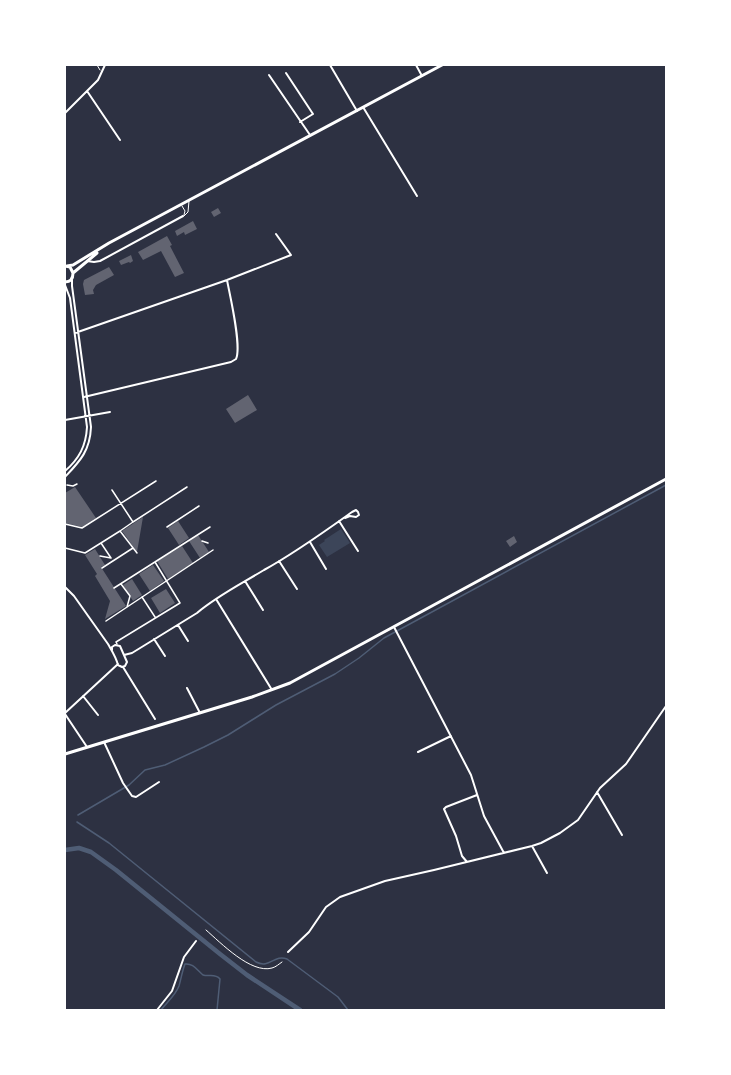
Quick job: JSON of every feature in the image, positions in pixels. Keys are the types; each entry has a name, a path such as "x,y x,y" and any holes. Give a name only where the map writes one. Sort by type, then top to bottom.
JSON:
{"street":[{"path":"65,113 98,80 105,65"},
{"path":"330,65 356,111"},
{"path":"416,65 422,76"},
{"path":"66,266 81,260 109,243 442,65"},
{"path":"286,73 313,114 300,122"},
{"path":"269,75 310,136"},
{"path":"87,91 120,140"},
{"path":"363,107 417,196"},
{"path":"86,261 98,262 184,216"},
{"path":"75,333 227,280 291,255 276,234"},
{"path":"65,477 86,453 91,436 91,416 78,332 72,279 74,273 86,261 109,243"},
{"path":"66,266 72,269 74,273"},
{"path":"65,471 78,457 83,448 87,435 87,416 70,298 65,284 72,279"},
{"path":"84,397 231,362 236,359 238,354 237,338 227,280"},
{"path":"65,420 110,412"},
{"path":"65,754 272,691 290,683 666,479"},
{"path":"65,524 82,528 156,481"},
{"path":"67,485 73,486 77,484"},
{"path":"65,548 85,553 187,487"},
{"path":"112,490 133,522"},
{"path":"167,527 199,506"},
{"path":"124,655 132,653 178,625 216,599 310,542 354,511 357,511 359,515 356,517 350,516 345,518"},
{"path":"339,522 358,551"},
{"path":"114,588 210,527"},
{"path":"120,530 136,553"},
{"path":"202,541 208,543"},
{"path":"310,542 326,569"},
{"path":"100,556 111,558 101,543"},
{"path":"102,568 133,548"},
{"path":"106,620 213,550"},
{"path":"279,561 297,589"},
{"path":"112,650 112,647 116,644 116,642 180,603 155,562"},
{"path":"245,581 263,610"},
{"path":"121,583 130,596 127,607"},
{"path":"66,589 74,596 108,644 117,659 118,664 123,667 155,719"},
{"path":"142,597 155,617"},
{"path":"216,599 272,691"},
{"path":"178,625 188,641"},
{"path":"394,627 471,775 484,816 504,853"},
{"path":"154,640 165,656"},
{"path":"108,644 116,644 121,647 126,660 126,665 123,667"},
{"path":"126,660 132,653"},
{"path":"87,747 65,714 118,664"},
{"path":"187,688 200,713"},
{"path":"83,696 98,715"},
{"path":"288,952 309,932 322,911 335,900 374,884 532,846 560,833 578,820 597,792 626,764 666,706"},
{"path":"418,752 451,736"},
{"path":"104,742 124,785 132,796 136,797 159,782"},
{"path":"597,792 622,835"},
{"path":"466,862 462,856 456,836 444,809 477,795"},
{"path":"532,846 547,872"},
{"path":"157,1010 172,991 184,957 196,941"}],"lane":[{"path":"184,216 187,213 188,203 191,200"},
{"path":"179,206 182,206 185,209 184,216"}],"path":[{"path":"206,930 252,966 267,969 273,968 282,962"}],"shaded area":[{"path":"341,529 350,543 327,557 319,545"}],"building":[{"path":"218,208 221,213 214,217 211,212"},
{"path":"193,221 197,229 185,235 184,232 177,236 175,231"},
{"path":"167,236 172,245 170,246 184,273 175,277 161,251 143,260 138,252"},
{"path":"131,255 133,261 121,265 119,261"},
{"path":"109,267 114,275 96,285 93,290 94,294 85,295 83,284 84,280"},
{"path":"248,395 257,410 235,423 226,409"},
{"path":"75,487 96,518 82,527 65,523 65,493"},
{"path":"143,517 137,552 122,531"},
{"path":"178,521 189,538 179,545 168,528"},
{"path":"198,535 209,552 200,558 189,541"},
{"path":"514,536 517,542 510,547 506,541"},
{"path":"182,546 193,563 168,579 157,561"},
{"path":"95,549 105,565 101,567 126,606 105,619 110,601 95,576 97,574 85,555"},
{"path":"153,565 164,581 150,591 139,574"},
{"path":"132,579 142,595 133,601 123,585"},
{"path":"166,589 175,603 160,613 151,598"}],"waterway":[{"path":"78,815 129,785 145,770 165,765 228,735 276,705 335,674 359,658 384,638 666,485"},
{"path":"77,822 109,843 256,962 265,964 279,958 287,959 338,997 348,1010"},
{"path":"65,850 79,848 91,852 116,870 247,975 300,1010"},
{"path":"161,1010 177,990 185,964 195,967 205,976 214,976 220,979 217,1010"}]}
